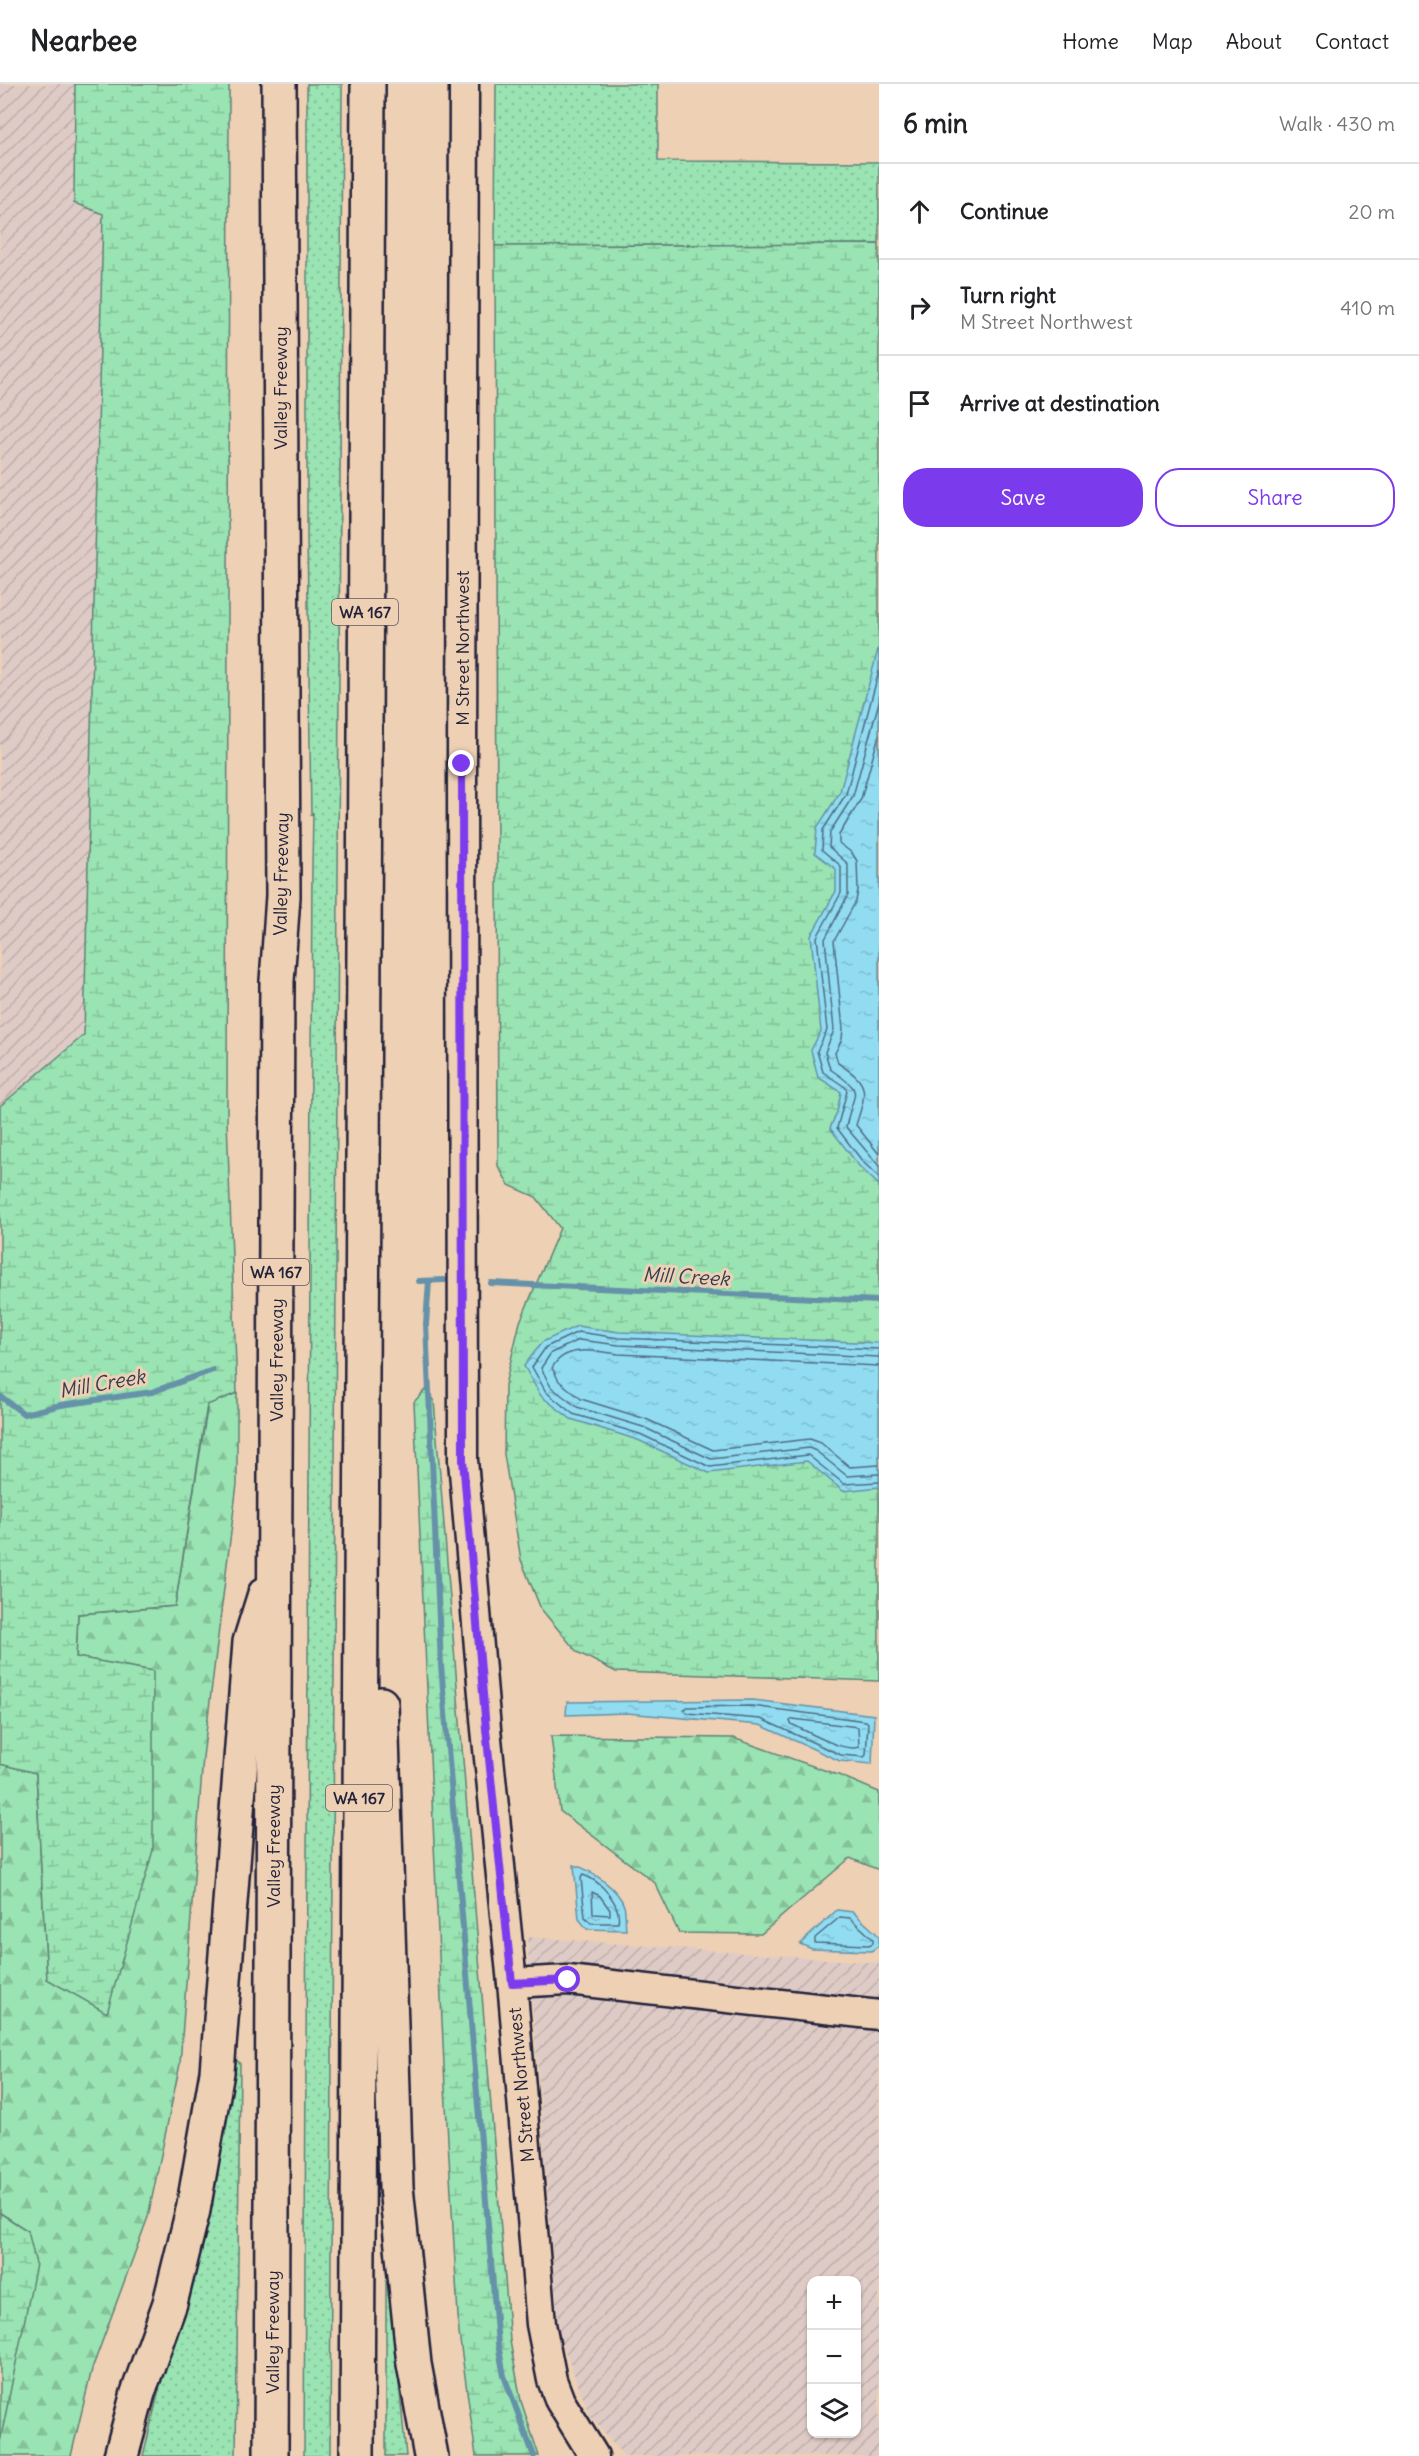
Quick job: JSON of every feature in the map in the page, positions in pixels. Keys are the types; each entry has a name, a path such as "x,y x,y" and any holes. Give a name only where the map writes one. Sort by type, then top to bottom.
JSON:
{"highway":[{"name":"Valley Freeway","path":"271,2456 277,981 283,896 279,84"},
{"name":"WA 167","path":"357,2456 368,84"},
{"path":"364,1140 396,2187 414,2364 431,2456"},
{"path":"122,2456 138,2393 170,2303 193,2210 205,2146 217,2072 250,1642 275,1564"}],"street":[{"name":"M Street Northwest","path":"464,84 463,1460 541,2324 546,2353 560,2401 594,2456"},
{"path":"512,1983 568,1980 879,2015"}],"shaded area":[{"path":"0,84 100,84 103,220 84,1035 0,1106"},
{"path":"527,1937 879,1963 879,2456 624,2456 590,2416 559,2335"}],"green space":[{"path":"75,84 229,84 227,1120 237,1393 207,1405 175,1606 78,1614 76,1657 153,1671 153,1850 107,2013 47,1979 36,1773 0,1764 0,1106 84,1035 103,214 74,203"},
{"path":"307,84 342,84 330,2456 304,2456 313,812 311,816 307,534"},
{"path":"496,84 658,84 658,161 879,162 879,244 495,246"},
{"path":"879,244 879,1681 616,1672 577,1652 541,1609 521,1560 504,1454 505,1385 520,1322 560,1228 536,1197 509,1185 498,1166 495,246"},
{"path":"425,1390 434,1401 510,2341 521,2401 539,2456 476,2456 459,2333 445,2087 414,1402"},
{"path":"237,1393 237,1484 203,1757 180,2064 148,2217 92,2369 71,2456 0,2456 28,2231 0,2213 0,1764 36,1773 47,1979 153,1671 76,1657 78,1614 175,1606 208,1404"},
{"path":"551,1736 733,1738 841,1776 879,1792 879,1870 850,1858 761,1934 679,1933 655,1883 560,1811"},
{"path":"235,2059 240,2063 236,2456 143,2456 176,2321 197,2258 219,2158"},
{"path":"0,2213 28,2231 36,2264 0,2442"},
{"path":"386,2282 390,2288 406,2456 386,2456"}],"water":[{"path":"879,646 879,1185 859,1166 830,1128 837,1112 841,1092 818,1077 811,1050 821,1031 811,936 836,891 836,869 815,853 817,828 840,792"},
{"path":"577,1326 619,1332 879,1343 879,1487 843,1491 807,1461 709,1473 638,1440 571,1419 541,1396 524,1366 542,1342"},
{"path":"753,1700 874,1715 872,1764 840,1761 760,1725 627,1713 566,1715 567,1702"},
{"path":"574,1865 596,1875 616,1893 624,1906 626,1930 587,1929 579,1919"},
{"path":"837,1910 853,1912 879,1936 879,1946 871,1951 812,1949 800,1944"}],"waterway":[{"name":"Mill Creek","path":"419,1281 444,1280"},
{"path":"429,1281 426,1324 441,1665 498,2344 504,2376 534,2456"},
{"name":"Mill Creek","path":"491,1283 879,1301"},
{"name":"Mill Creek","path":"0,1396 24,1414 61,1405 152,1392 213,1370"}],"route":[{"path":"462,764 463,1460 486,1729 512,1983 568,1980"}]}
